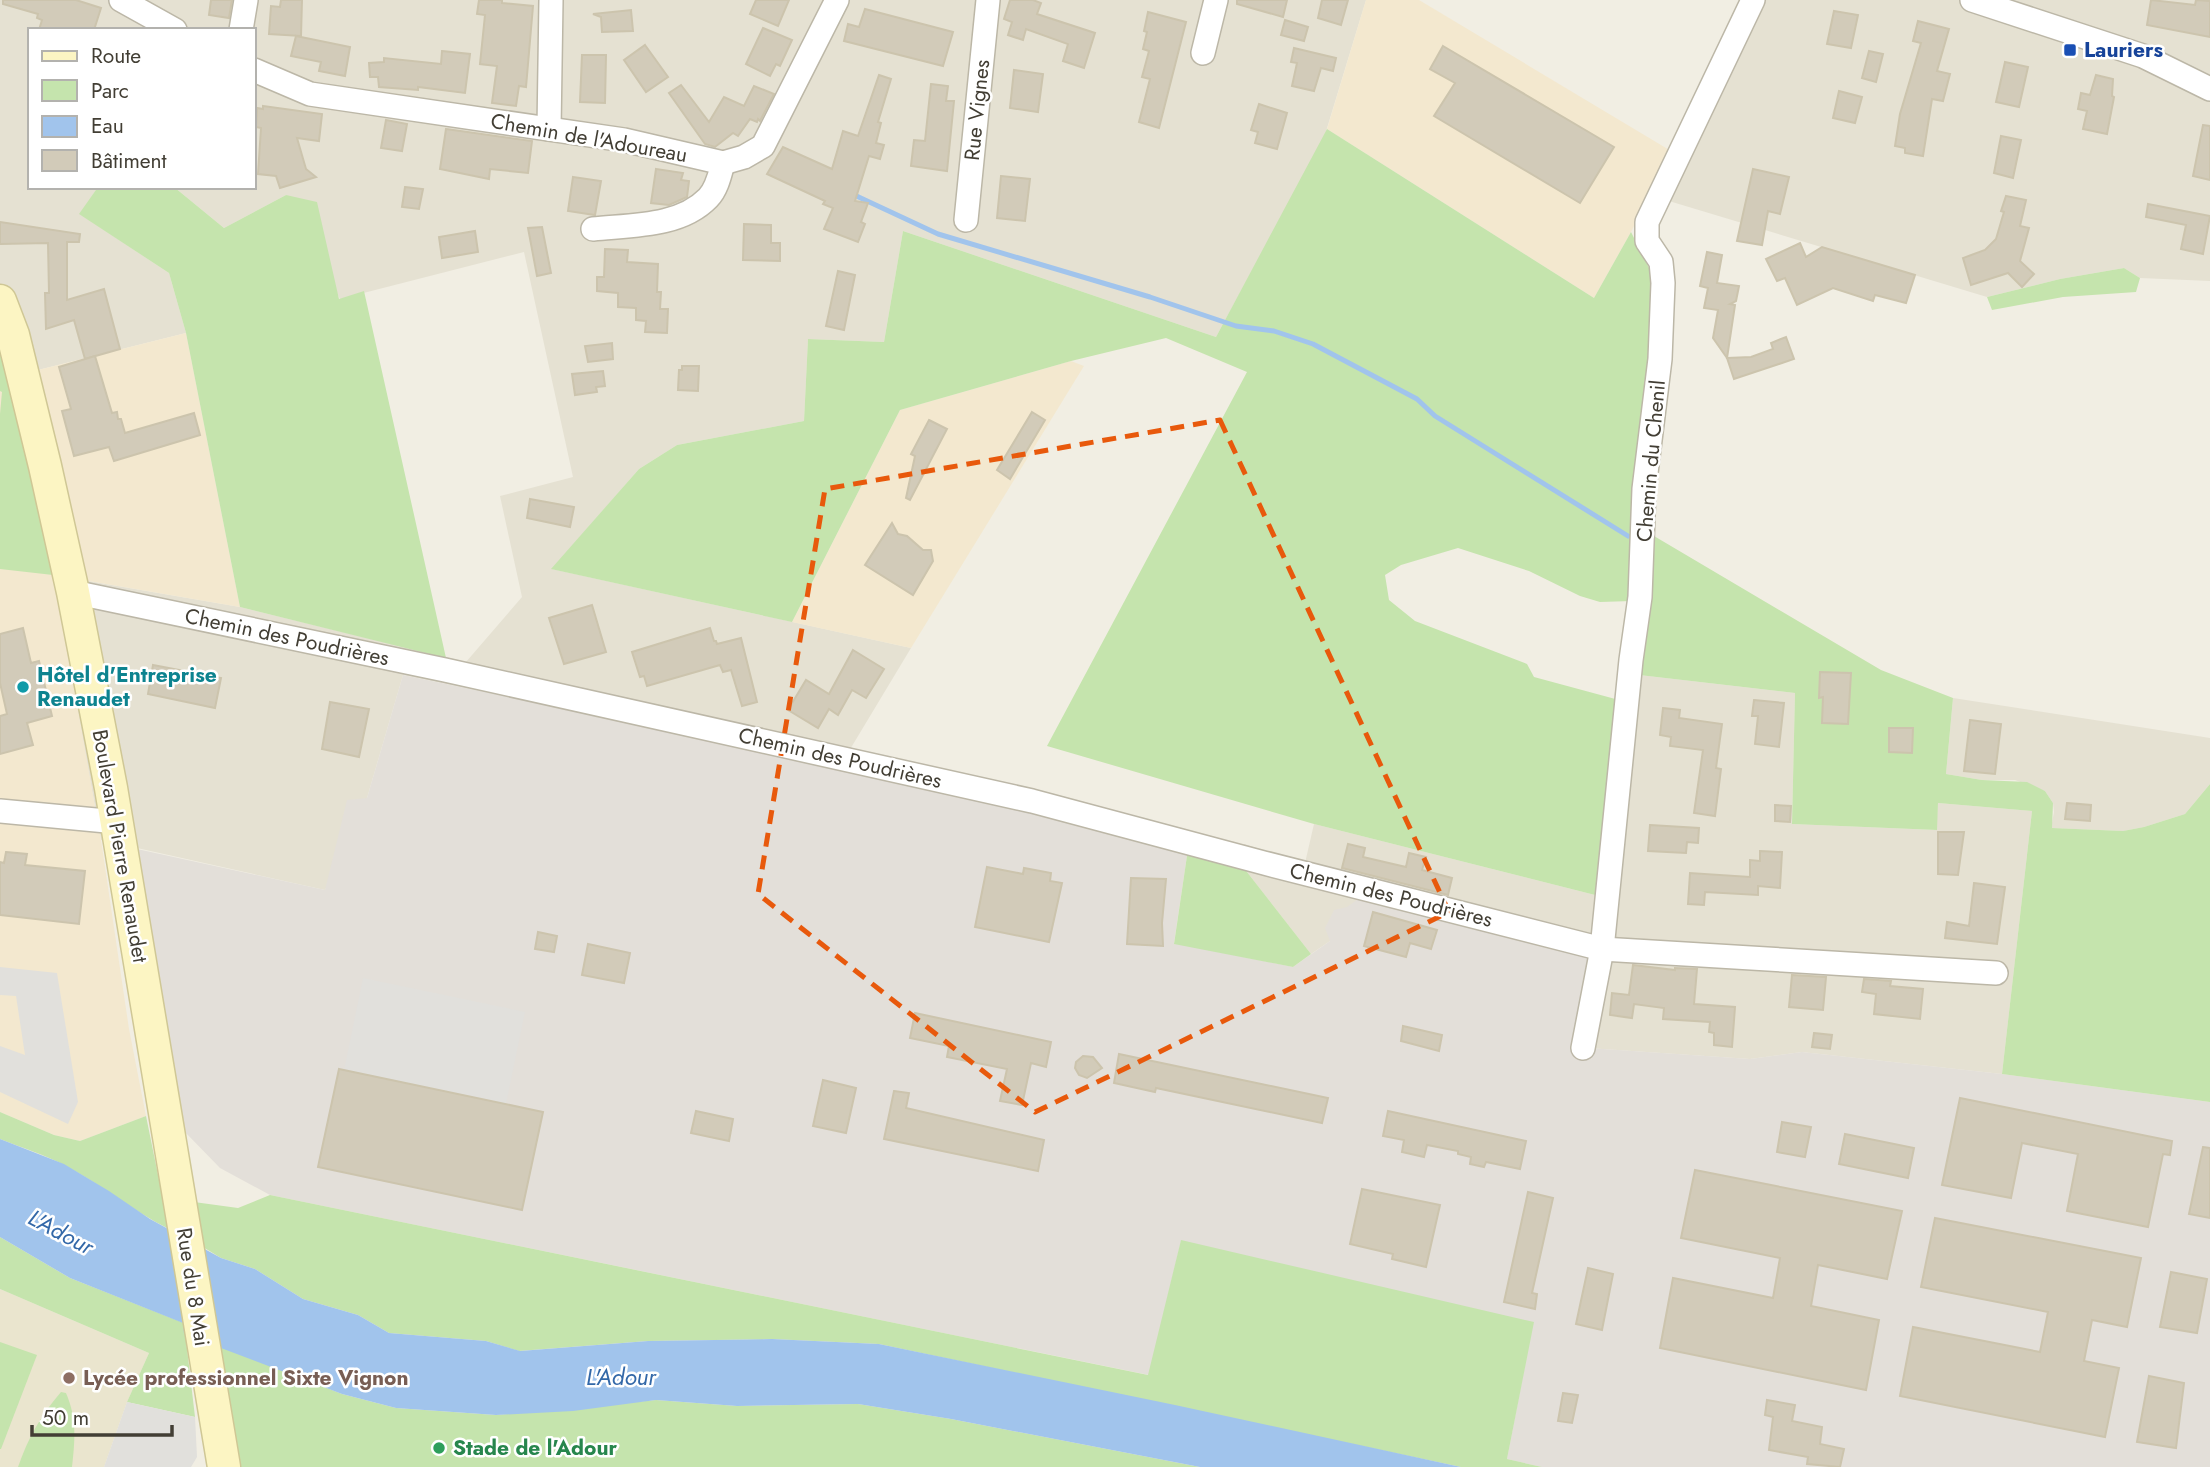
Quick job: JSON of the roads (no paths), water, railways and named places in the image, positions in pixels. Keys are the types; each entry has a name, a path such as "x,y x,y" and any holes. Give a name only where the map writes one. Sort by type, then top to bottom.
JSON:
{"street":[{"path":"121,0 172,28"},
{"path":"241,28 246,0"},
{"path":"549,129 551,0"},
{"path":"593,229 678,218 709,198 723,163 744,157 763,146 837,0"},
{"name":"Rue Vignes","path":"966,220 988,0"},
{"path":"1203,53 1216,0"},
{"name":"Chemin du Chenil","path":"1602,949 1631,660 1640,597 1644,489 1660,359 1663,283 1661,262 1647,241 1647,222 1753,0"},
{"path":"1972,0 2143,56 2210,89"},
{"name":"Chemin de l'Adoureau","path":"256,71 310,94 624,140 723,163"},
{"name":"Boulevard Pierre Renaudet","path":"0,301 17,348 73,592 117,822 177,1190"},
{"name":"Chemin des Poudrières","path":"73,592 458,673 1032,801 1602,949 1996,973"},
{"path":"0,811 117,822"},
{"path":"1583,1048 1602,949"},
{"name":"Rue du 8 Mai","path":"177,1190 224,1467"}],"water":[{"name":"L'Adour","path":"0,1139 64,1164 150,1219 221,1258 255,1269 303,1299 358,1315 389,1333 486,1341 520,1351 648,1341 772,1339 879,1344 1461,1467 1200,1467 858,1404 737,1406 656,1400 573,1411 496,1415 396,1408 342,1394 184,1334 183,1323 70,1278 0,1237"}],"waterway":[{"path":"850,193 938,234 1150,297 1236,326 1274,331 1313,344 1417,399 1435,416 1628,536"}],"place":[{"name":"Lauriers","path":"2070,50"},
{"name":"Hôtel d'Entreprise Renaudet","path":"23,687"},
{"name":"Lycée professionnel Sixte Vignon","path":"69,1378"},
{"name":"Stade de l'Adour","path":"439,1448"}]}
